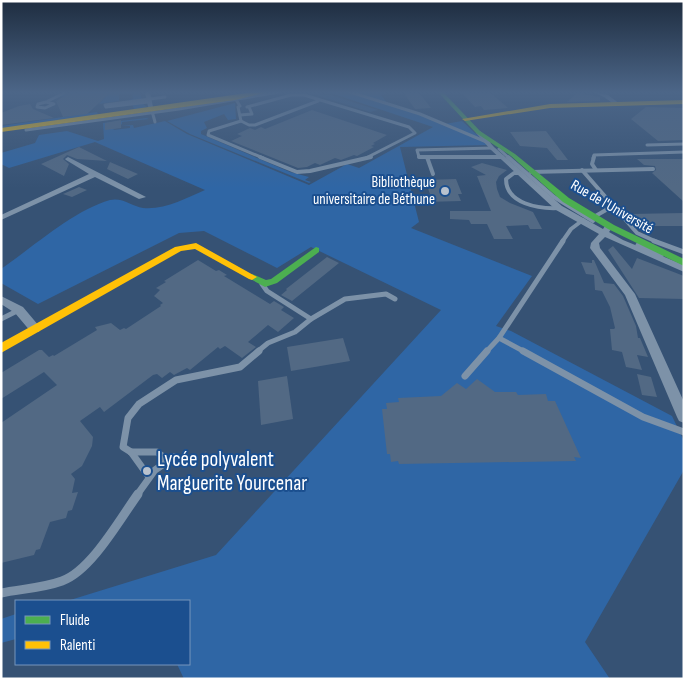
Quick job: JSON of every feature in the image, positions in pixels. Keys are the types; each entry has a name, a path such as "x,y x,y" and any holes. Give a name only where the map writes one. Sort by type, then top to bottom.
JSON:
{"street":[{"path":"1,131 52,124"},
{"name":"Rue de l'Université","path":"469,124 482,137 513,155 588,219 607,230 684,266"},
{"path":"482,137 559,208 588,219"},
{"path":"68,159 142,197"},
{"path":"1,218 95,174"},
{"path":"570,208 588,219"},
{"path":"607,230 595,243 595,248 630,294 684,417"},
{"path":"1,350 178,249 196,246 260,283 274,281 316,250"},
{"path":"1,299 19,310 35,329"}],"lane":[{"path":"1,131 51,124"},
{"path":"233,124 207,133 297,172 310,171 371,157 415,133 409,127 398,124"},
{"path":"446,124 482,137 508,156 544,189 570,208"},
{"path":"647,145 684,144"},
{"path":"492,148 417,150 419,157 502,157"},
{"path":"454,149 457,157"},
{"path":"596,170 592,164 594,155 684,152"},
{"path":"427,157 433,174"},
{"path":"531,172 653,169"},
{"path":"582,170 637,233 684,252"},
{"path":"519,173 514,173 506,179 506,189 510,194 521,201 536,206 559,208"},
{"path":"465,376 499,338 571,229 613,206"},
{"path":"260,283 267,291 311,319"},
{"path":"149,477 131,452 123,447 128,418 139,404 176,380 240,367 268,343 295,332 311,319 345,299 386,294 395,299"},
{"path":"1,319 19,310"},
{"path":"499,338 643,417 684,432"},
{"path":"1,593 62,580 77,573 91,559 149,477 170,458 157,452 131,452"}],"shaded area":[{"path":"17,124 39,124 1,129 1,126"},
{"path":"103,124 122,124 113,130 130,128 130,126 121,126 133,125 134,128 153,124 170,124 187,134 309,185 347,164 359,168 433,127 423,124 465,124 488,145 400,147 419,222 411,228 532,276 496,326 511,331 672,416 684,441 684,470 585,642 610,679 184,679 177,665 190,665 190,600 70,600 216,555 441,310 311,247 277,268 204,231 179,233 38,304 1,283 1,269 68,220 96,205 114,199 143,208 151,208 175,203 205,190 95,142 9,168 1,164 1,153 35,143 39,135 67,131 98,141 104,139"},
{"path":"172,124 205,124 207,128 201,131 201,134 290,172 309,177 305,180 311,182 309,183 190,134"},
{"path":"15,614 15,639 1,643 1,619"}],"building":[{"path":"105,124 121,124 121,128 105,130"},
{"path":"278,124 353,124 387,135 373,143 375,144 371,146 374,147 357,156 354,155 341,160 335,158 320,165 315,163 307,167 298,168 231,141 242,136 237,134 250,128 255,130 261,127 265,129"},
{"path":"637,124 684,124 684,140 658,141"},
{"path":"546,131 568,160 557,160 547,148 520,146 510,132"},
{"path":"79,147 107,161 77,159 67,155 63,159 69,164 64,176 41,164"},
{"path":"637,159 684,159 684,202 652,173 656,170 655,166 644,165"},
{"path":"110,162 138,174 128,179 107,169"},
{"path":"482,163 507,170 499,176 496,182 500,197 533,212 542,229 530,229 528,225 506,226 513,239 494,239 487,224 471,224 469,220 450,219 450,211 491,211 477,176 486,175 471,167"},
{"path":"456,179 462,194 458,194 461,201 425,202 430,194 425,180"},
{"path":"79,187 87,190 72,197 63,194"},
{"path":"684,213 684,226 640,226 629,214"},
{"path":"613,246 632,269 637,258 684,276 684,299 639,298 608,250"},
{"path":"327,257 339,263 292,301 281,295 286,289"},
{"path":"198,260 216,271 219,270 227,275 224,276 270,304 274,301 284,307 281,310 294,318 278,332 268,325 248,342 256,347 242,358 225,346 220,349 218,347 190,370 187,368 174,375 170,372 162,378 157,374 153,375 104,412 100,407 80,421 93,437 92,446 82,466 71,474 75,479 72,493 78,492 72,510 68,511 66,518 50,522 40,549 36,550 34,555 1,563 1,423 57,385 44,372 1,399 1,373 39,350 42,350 49,357 54,356 97,330 95,327 111,323 120,330 126,329 161,306 163,303 154,296 160,290 156,288"},
{"path":"592,260 594,260 604,283 614,284 623,296 636,326 638,338 640,338 648,357 637,355 642,370 626,367 622,352 612,350 610,329 615,328 610,307 602,291 595,290 594,275 586,274 581,262 592,263"},
{"path":"343,338 350,361 291,371 287,347"},
{"path":"637,374 651,377 657,397 642,395"},
{"path":"287,376 293,419 261,425 258,381"},
{"path":"477,379 495,392 516,392 518,395 546,394 548,401 555,401 581,458 574,457 576,461 399,464 398,461 391,462 390,454 387,454 382,409 387,409 386,403 399,402 398,398 441,396 457,383 466,389"}],"traffic: fast":[{"path":"470,124 478,132 513,155 566,200 611,227 684,263"},
{"path":"252,277 265,284 274,281 316,250"}],"traffic: slow":[{"path":"1,130 47,124"},
{"path":"1,349 178,249 196,246 252,277"}],"place":[{"name":"Bibliothèque universitaire de Béthune","path":"445,191"},
{"name":"Lycée polyvalent Marguerite Yourcenar","path":"147,471"}]}
